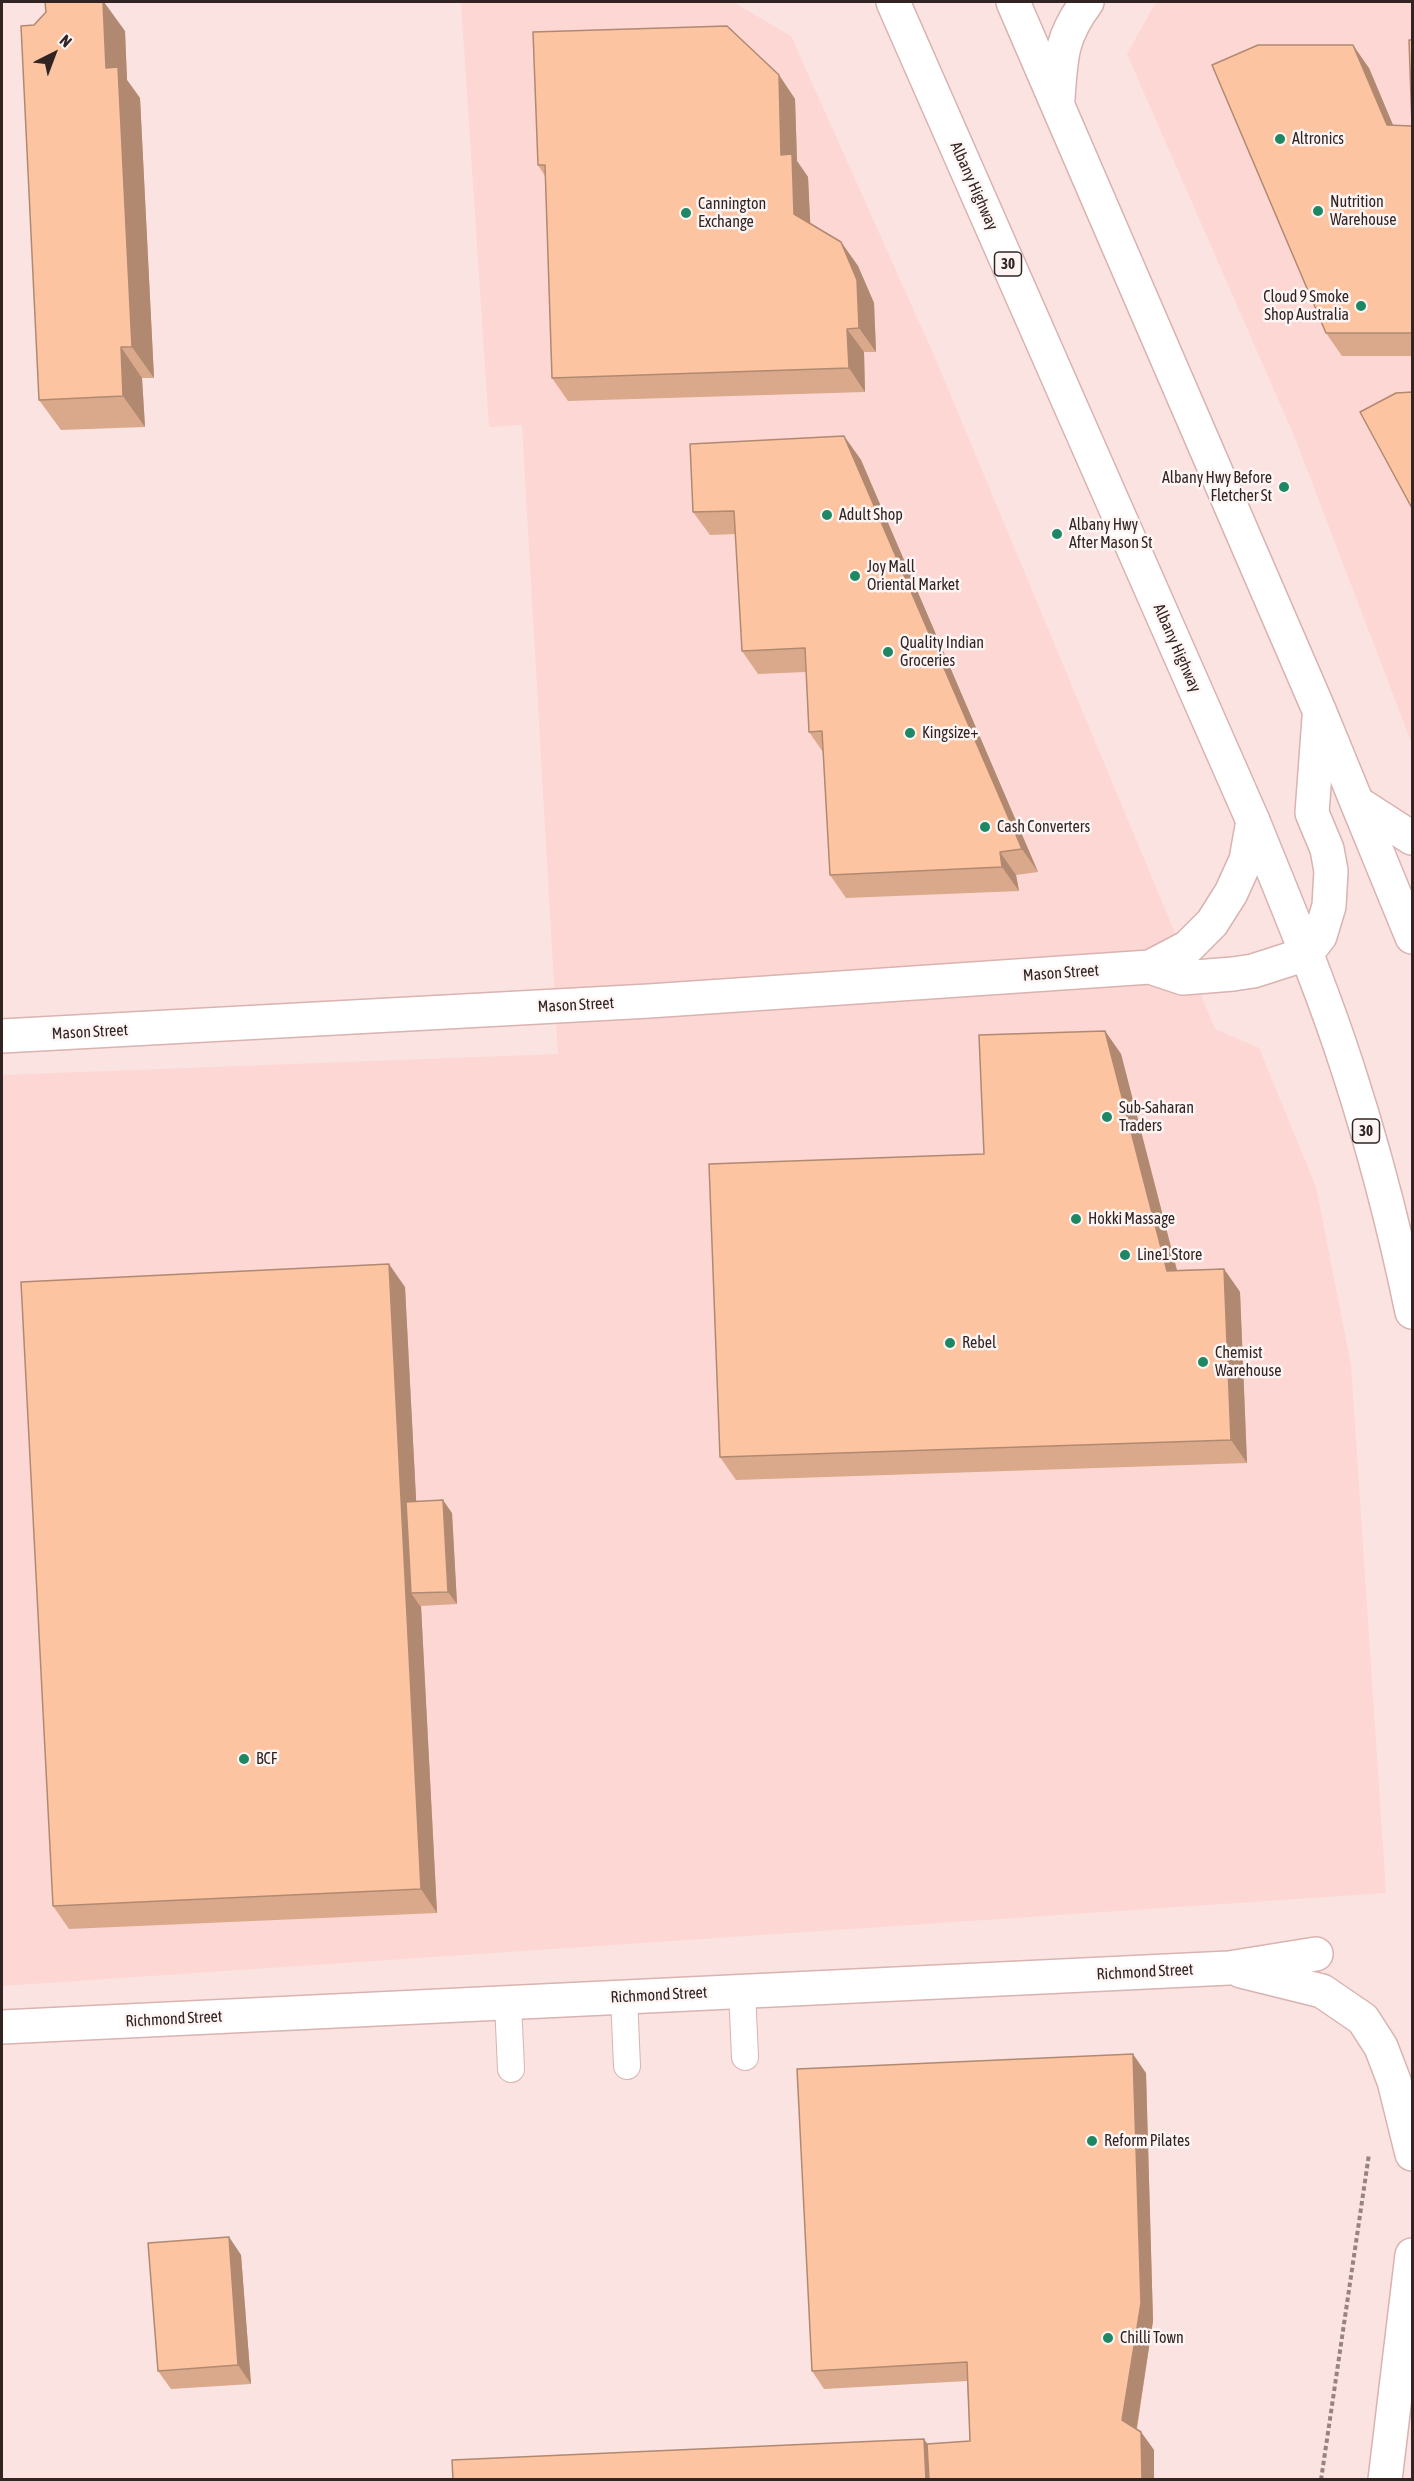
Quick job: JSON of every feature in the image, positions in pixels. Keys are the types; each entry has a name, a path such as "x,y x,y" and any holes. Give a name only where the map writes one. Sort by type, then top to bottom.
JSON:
{"main road":[{"name":"Albany Highway","path":"893,2 1253,821 1306,954 1351,1080 1395,1229 1413,1312"},
{"path":"1013,2 1159,335 1359,804 1413,937"},
{"path":"1058,106 1061,51 1072,21 1087,2"},
{"path":"1306,954 1320,936 1329,906 1331,883 1327,849 1312,813 1319,710"},
{"path":"1359,804 1413,838"},
{"name":"Mason Street","path":"1150,967 1188,947 1212,923 1231,892 1246,860 1253,821"},
{"name":"Mason Street","path":"2,1036 650,1001 1150,967 1183,978 1253,971 1306,954"},
{"name":"Richmond Street","path":"2,2027 1228,1968 1316,1954"},
{"path":"1228,1968 1322,1991 1363,2019 1381,2047 1394,2081 1413,2154"},
{"path":"1385,2480 1413,2255"}],"lane":[{"path":"742,1991 745,2057"},
{"path":"624,1997 627,2066"},
{"path":"508,2003 511,2069"}],"path":[{"path":"1321,2480 1370,2144"}],"shaded area":[{"path":"461,2 733,2 791,36 936,360 1215,1029 1259,1048 1316,1187 1351,1365 1386,1893 2,1986 2,1075 558,1054 522,425 489,427"},
{"path":"1156,2 1412,2 1412,744 1295,438 1127,54"}],"building":[{"path":"45,2 103,2 106,68 118,67 132,347 121,347 123,396 39,400 21,26 34,25 46,12"},
{"name":"Cannington Exchange","path":"727,26 779,75 781,155 792,154 794,214 841,242 857,280 859,328 847,329 849,368 552,378 545,165 538,165 533,32"},
{"path":"1409,40 1413,40 1412,333 1326,333 1212,65 1258,45 1353,45 1387,125 1412,126"},
{"path":"1413,392 1413,510 1360,412 1396,393"},
{"path":"844,436 1022,849 1000,852 1002,867 830,875 822,731 809,732 805,648 742,651 734,511 693,512 690,444"},
{"path":"1105,1031 1167,1271 1224,1269 1231,1440 720,1457 709,1164 984,1154 979,1035"},
{"name":"BCF","path":"389,1264 421,1889 53,1906 21,1282"},
{"path":"443,1500 448,1592 411,1593 406,1502"},
{"path":"1133,2054 1141,2303 1122,2420 1141,2432 1142,2480 929,2480 927,2444 970,2441 967,2362 812,2371 797,2069"},
{"path":"229,2237 238,2365 158,2371 148,2243"},
{"path":"924,2439 926,2480 453,2480 452,2460"}],"place":[{"name":"Altronics","path":"1280,139"},
{"name":"Nutrition Warehouse","path":"1318,211"},
{"name":"Cannington Exchange","path":"686,213"},
{"name":"Cloud 9 Smoke Shop Australia","path":"1361,306"},
{"name":"Albany Hwy Before Fletcher St","path":"1284,487"},
{"name":"Adult Shop","path":"827,515"},
{"name":"Albany Hwy After Mason St","path":"1057,534"},
{"name":"Joy Mall Oriental Market","path":"855,576"},
{"name":"Quality Indian Groceries","path":"888,652"},
{"name":"Kingsize+","path":"910,733"},
{"name":"Cash Converters","path":"985,827"},
{"name":"Sub-Saharan Traders","path":"1107,1117"},
{"name":"Hokki Massage","path":"1076,1219"},
{"name":"Line1 Store","path":"1125,1255"},
{"name":"Rebel","path":"950,1343"},
{"name":"Chemist Warehouse","path":"1203,1362"},
{"name":"BCF","path":"244,1759"},
{"name":"Reform Pilates","path":"1092,2141"},
{"name":"Chilli Town","path":"1108,2338"}]}
